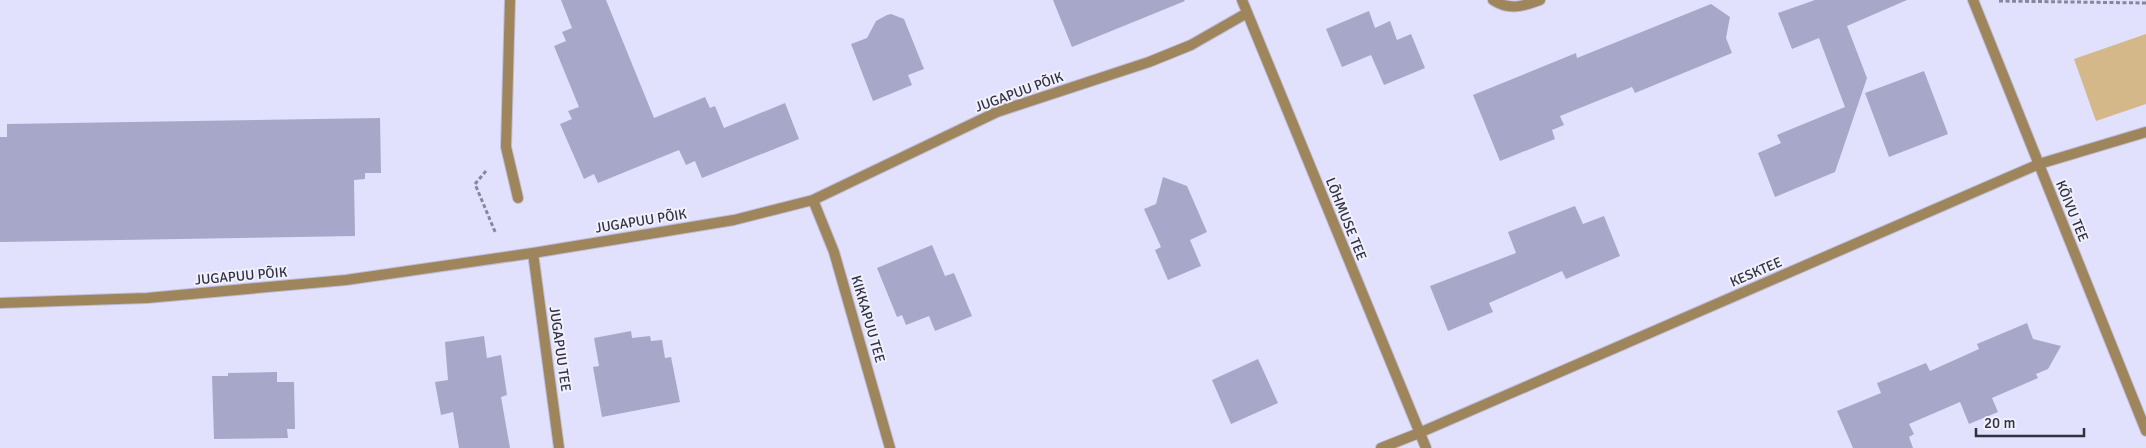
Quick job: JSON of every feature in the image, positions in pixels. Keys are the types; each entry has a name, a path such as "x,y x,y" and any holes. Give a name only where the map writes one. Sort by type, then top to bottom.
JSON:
{"street":[{"path":"510,0 506,147 518,198"},
{"path":"1493,0 1507,6 1522,7 1540,0"},
{"name":"KÕIVU TEE","path":"1973,0 2146,431"},
{"name":"LÕHMUSE TEE","path":"1245,1 1247,13 1426,448"},
{"name":"JUGAPUU PÕIK","path":"0,303 147,298 346,280 533,253 734,220 813,200 997,112 1149,62 1191,45 1247,13"},
{"name":"KESKTEE","path":"1381,448 2039,164 2146,132"},
{"name":"KIKKAPUU TEE","path":"813,200 834,252 890,448"},
{"name":"JUGAPUU TEE","path":"533,253 559,448"}],"path":[{"path":"1973,0 2146,3"}],"shaded area":[{"path":"2146,34 2146,104 2096,121 2074,59"}],"building":[{"path":"561,0 606,0 654,118 705,97 710,108 715,106 724,128 785,103 799,139 702,178 695,161 686,165 679,150 598,183 594,174 584,179 560,124 572,119 568,111 579,107 554,46 566,41 562,32 572,28"},
{"path":"1053,0 1184,0 1185,1 1072,47"},
{"path":"1815,0 1907,0 1847,26 1867,78 1835,172 1775,197 1758,153 1781,143 1777,135 1845,107 1819,38 1792,49 1778,13"},
{"path":"1711,4 1730,17 1726,38 1732,53 1635,93 1632,87 1560,116 1564,125 1552,130 1555,139 1500,161 1473,95 1576,53 1577,58"},
{"path":"1369,11 1375,28 1390,21 1397,40 1411,34 1425,68 1384,85 1371,55 1342,67 1326,29"},
{"path":"891,14 904,19 924,69 908,75 912,85 873,101 851,44 867,38 876,21"},
{"path":"1924,71 1948,134 1889,157 1865,93"},
{"path":"380,118 381,173 365,173 365,179 354,180 355,236 0,242 0,137 7,137 7,124"},
{"path":"1163,177 1187,186 1207,232 1190,240 1201,266 1168,280 1155,250 1161,247 1144,209 1156,204"},
{"path":"1575,206 1583,224 1604,216 1620,256 1566,279 1562,271 1489,303 1493,312 1448,331 1430,286 1516,253 1508,232"},
{"path":"932,245 945,276 954,273 972,316 935,331 929,316 906,325 902,315 897,317 877,268"},
{"path":"2027,323 2033,339 2061,346 2048,369 2036,374 2038,378 1992,398 1998,412 1969,424 1960,402 1909,424 1914,434 1909,437 1913,448 1853,448 1837,411 1881,393 1877,383 1926,363 1930,371 1979,349 1977,344"},
{"path":"631,331 632,338 650,336 651,341 662,340 665,358 671,357 680,402 602,417 593,367 599,366 594,338"},
{"path":"484,336 487,358 501,355 507,395 501,397 510,448 459,448 453,412 441,415 435,382 448,380 445,342"},
{"path":"1258,359 1278,403 1231,424 1212,380"},
{"path":"277,372 277,382 294,382 295,429 287,429 288,438 214,439 212,376 228,376 228,373"}]}
